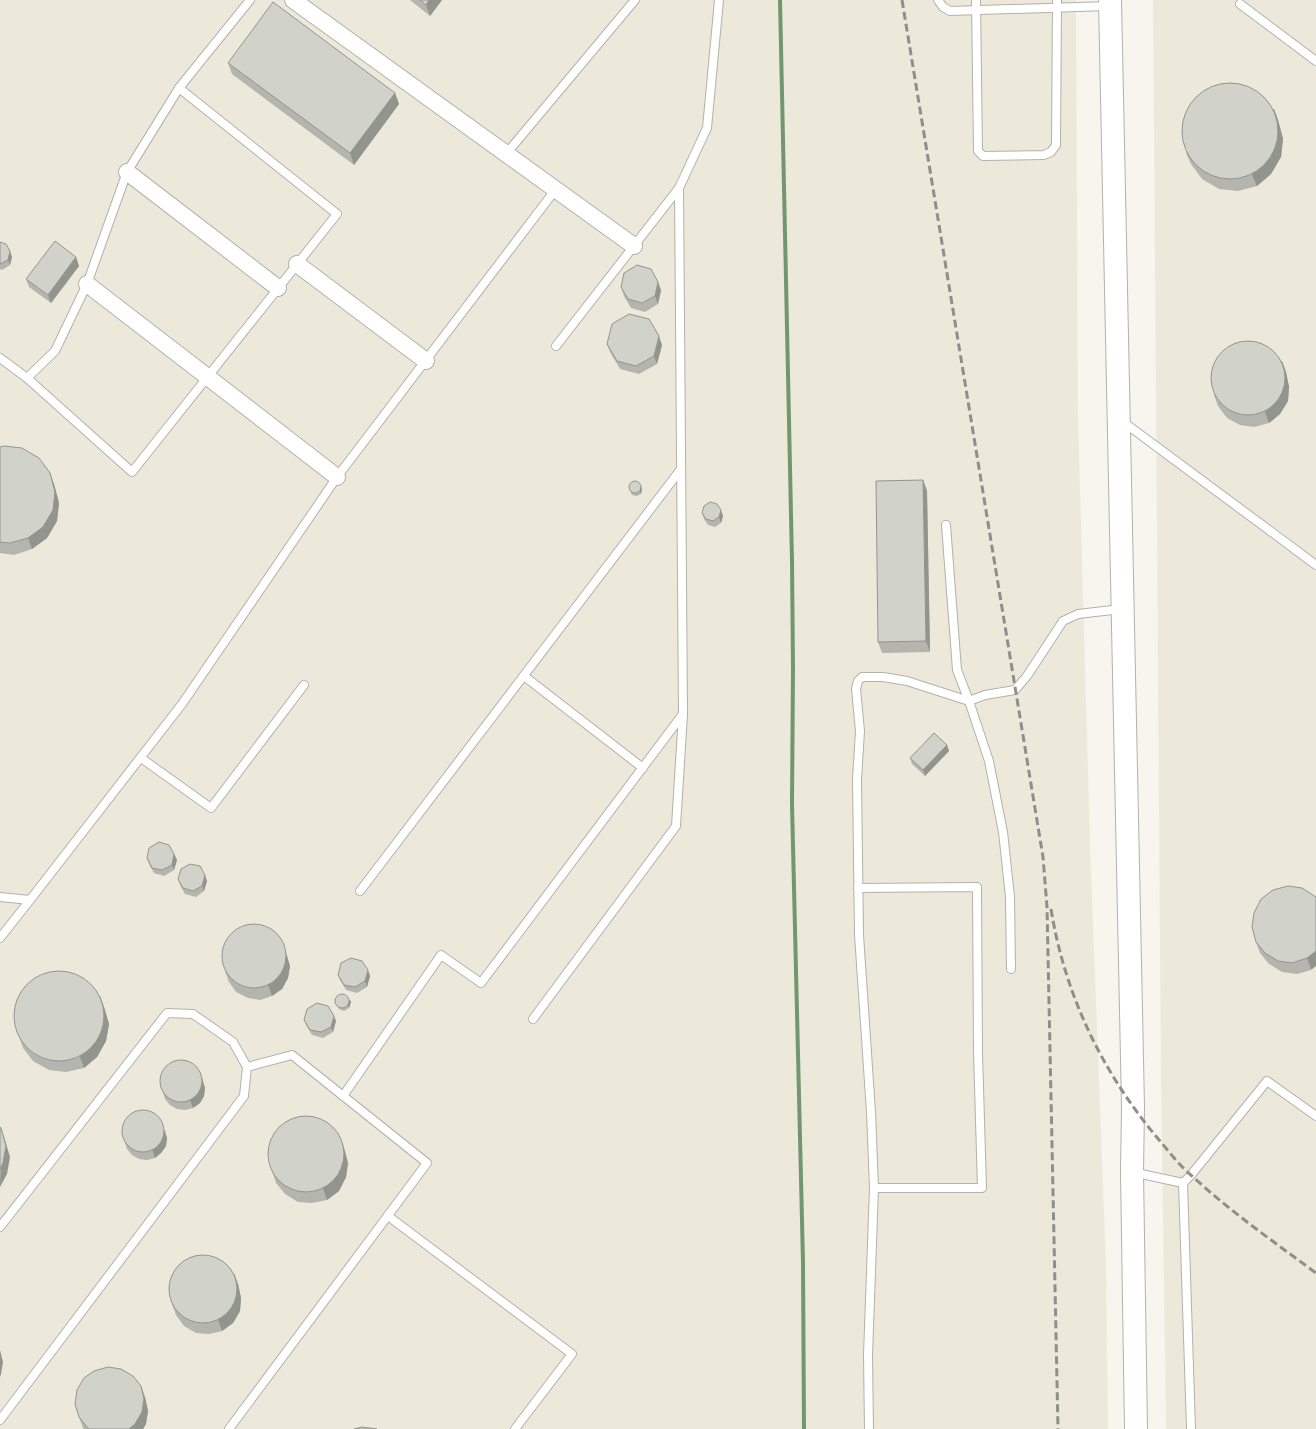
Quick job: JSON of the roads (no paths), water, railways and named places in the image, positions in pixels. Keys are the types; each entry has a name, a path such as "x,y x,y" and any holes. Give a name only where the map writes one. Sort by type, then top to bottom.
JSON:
{"main road":[{"path":"1110,3 1132,1099 1136,1429"}],"street":[{"path":"293,0 634,246"},
{"path":"127,172 278,288"},
{"path":"297,264 426,361"},
{"path":"87,284 337,477"}],"lane":[{"path":"27,378 55,351 87,284 127,172 179,88 250,0"},
{"path":"506,154 635,0"},
{"path":"556,346 678,188 707,128 719,0"},
{"path":"938,0 943,7 950,11 1057,4 1110,3"},
{"path":"976,0 978,151 983,156 1044,155 1051,152 1056,144 1057,4"},
{"path":"1240,4 1316,62"},
{"path":"0,358 27,378 132,472 337,214 179,88"},
{"path":"533,1019 676,826 683,714 678,188"},
{"path":"0,938 182,704 337,477 556,189"},
{"path":"1118,418 1316,565"},
{"path":"360,891 681,469"},
{"path":"946,525 957,670 989,761 1003,832 1010,897 1011,969"},
{"path":"869,1429 868,1355 870,1264 874,1188 871,1112 859,935 857,779 860,731 856,689 858,681 862,677 889,678 921,685 969,701 984,695 1015,690 1027,676 1063,621 1078,614 1122,608"},
{"path":"524,676 643,768"},
{"path":"141,758 211,808 304,685"},
{"path":"343,1096 441,955 481,983 683,714"},
{"path":"858,888 977,888 978,1053 982,1188 874,1188"},
{"path":"0,897 30,900"},
{"path":"0,1228 166,1013 193,1014 233,1042 247,1066 244,1096 0,1420"},
{"path":"229,1429 427,1163 292,1055 247,1066"},
{"path":"1191,1429 1183,1183 1267,1081 1315,1112"},
{"path":"1132,1172 1183,1183"},
{"path":"388,1216 572,1354 515,1429"}],"waterway":[{"path":"780,0 792,561 792,804 803,1262 804,1429"}],"railway":[{"path":"902,0 1043,857 1047,907 1058,1429"},
{"path":"1051,909 1057,941 1066,973 1077,1003 1089,1032 1121,1089 1179,1164 1237,1214 1316,1273"}]}
